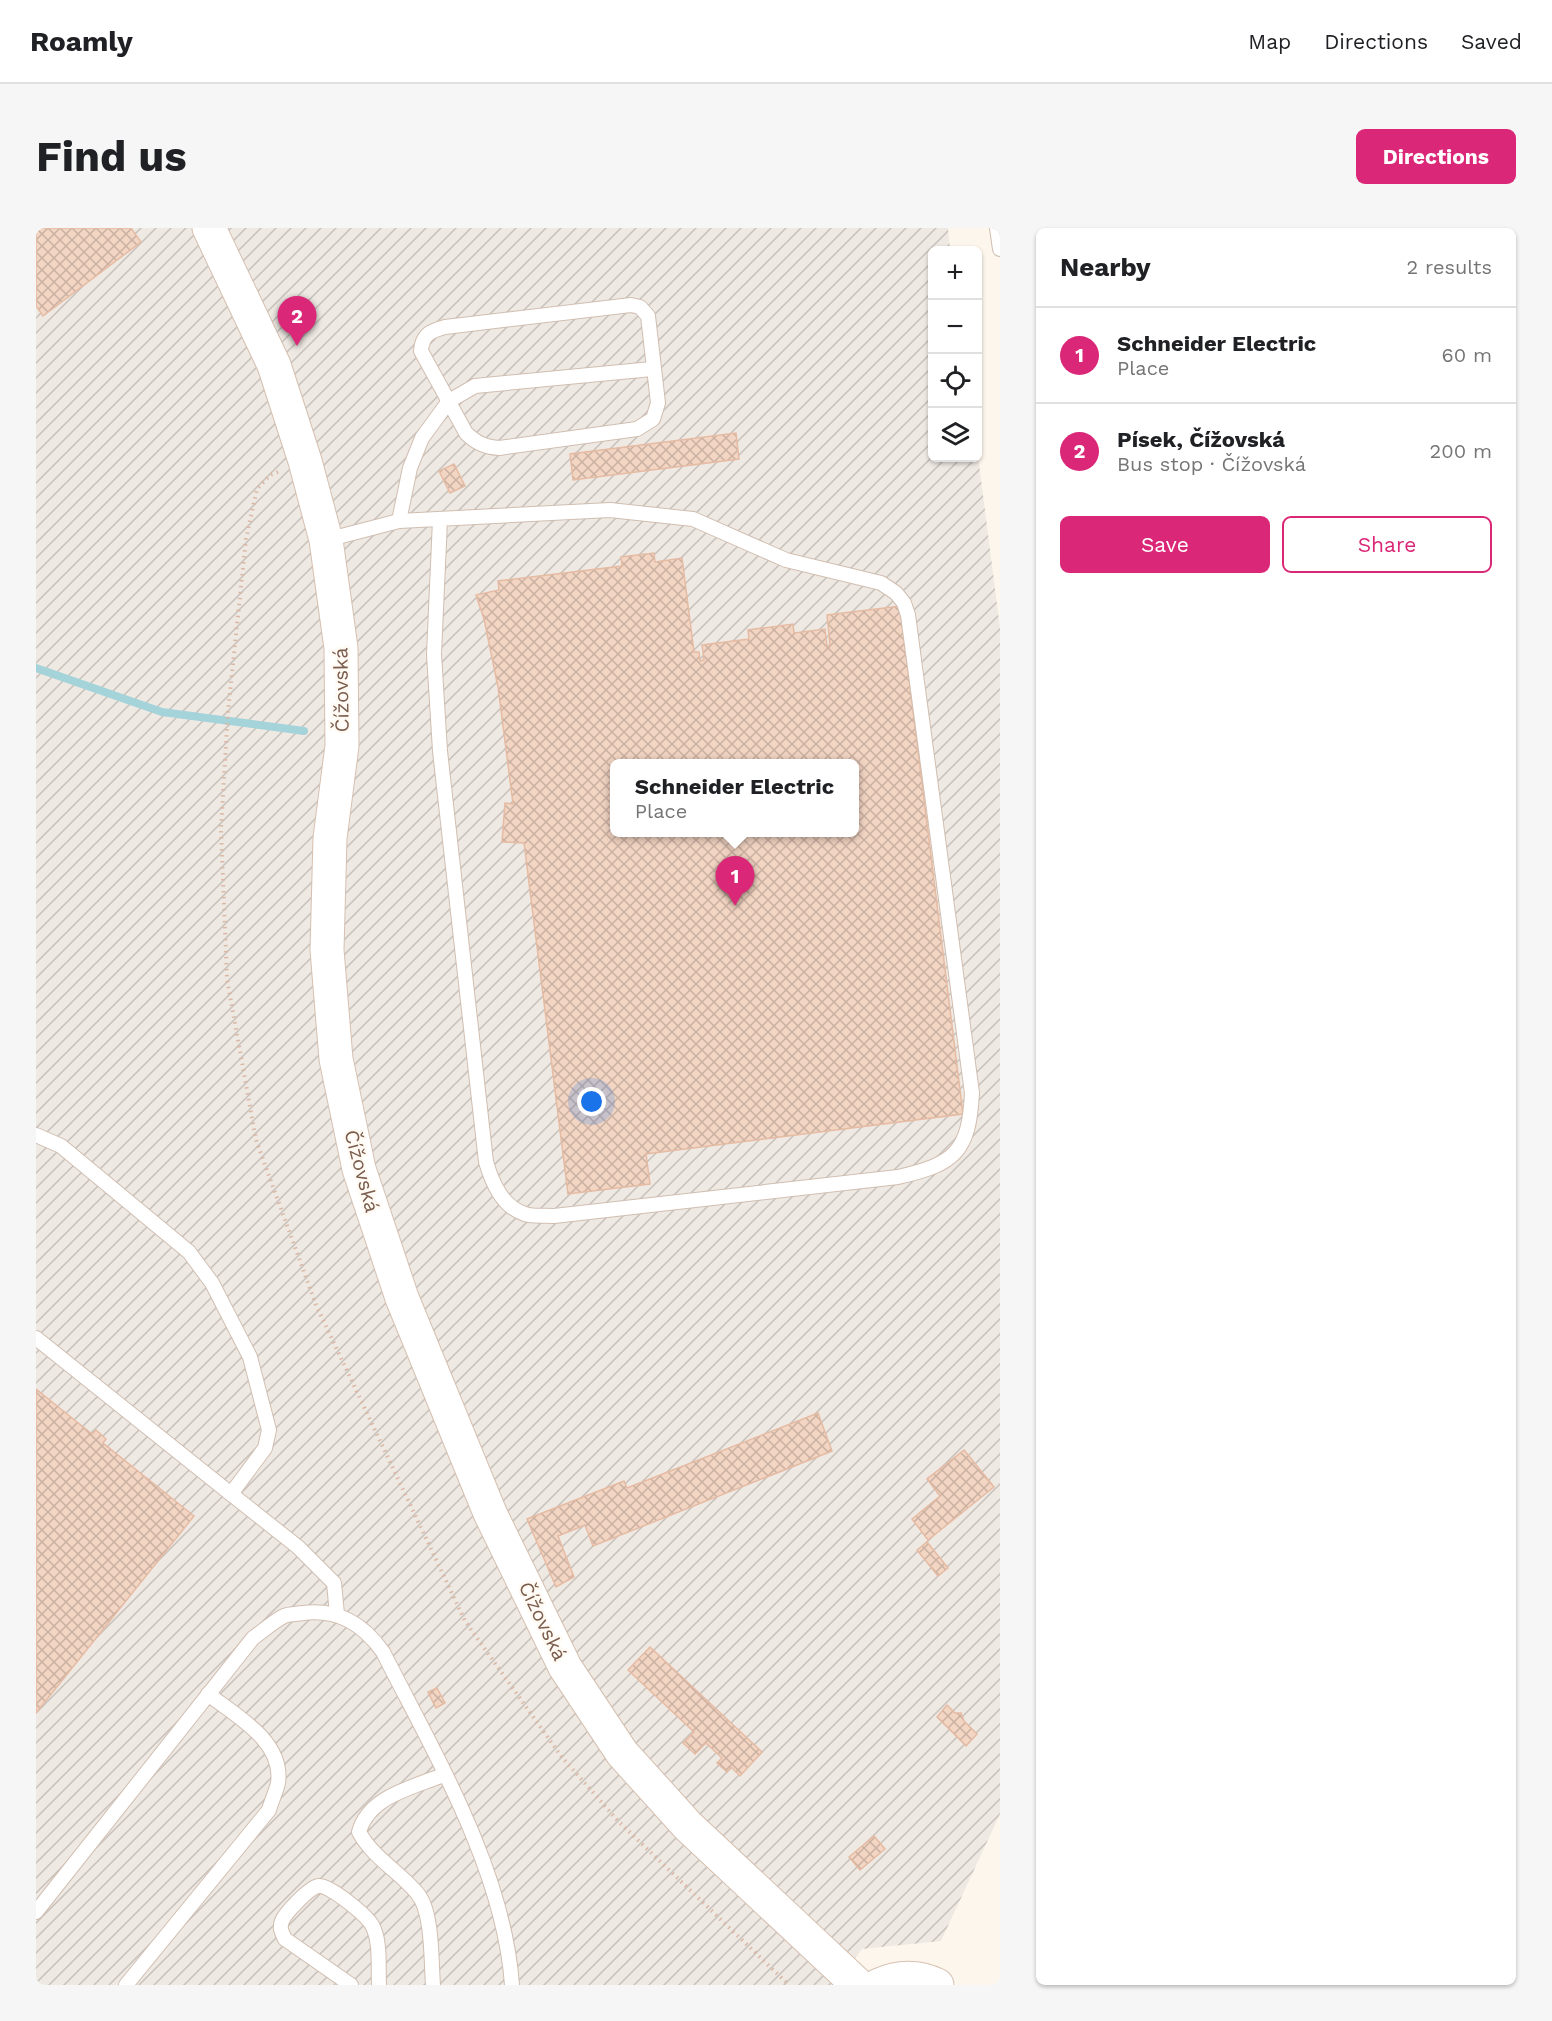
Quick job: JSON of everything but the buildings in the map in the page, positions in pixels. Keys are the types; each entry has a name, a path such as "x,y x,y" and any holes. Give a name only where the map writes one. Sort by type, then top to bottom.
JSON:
{"street":[{"name":"Čížovská","path":"210,228 274,365 305,461 326,540 341,648 342,746 330,838 327,951 336,1059 359,1169 402,1298 490,1513 565,1667 622,1753 688,1826 858,1985"},
{"path":"879,1985 896,1978 913,1977 937,1985"}],"lane":[{"path":"997,228 1000,249"},
{"path":"632,305 640,307 648,316 652,369 657,413 648,424 637,429 499,448 487,447 475,442 466,433 421,351 422,341 426,335 445,327 632,305"},
{"path":"399,521 410,468 422,438 449,401 476,386 652,369"},
{"path":"326,540 399,521 610,510 693,519 786,560 881,584 896,593 904,603 908,615 972,1093 970,1121 964,1139 952,1158 930,1169 898,1177 554,1216 525,1214 506,1202 492,1180 486,1162 440,751 434,654 440,520"},
{"path":"36,1135 61,1146 189,1252 212,1283 250,1357 269,1430 261,1455 231,1494"},
{"path":"36,1338 298,1547 334,1582 337,1614"},
{"path":"36,1912 253,1638 285,1616 312,1612 337,1614 353,1621 369,1633 383,1652 443,1775 490,1879 506,1934 512,1985"},
{"path":"126,1985 269,1810 278,1783 277,1761 266,1741 208,1694"},
{"path":"433,1985 428,1918 419,1894 368,1847 359,1832 363,1817 375,1803 443,1775"},
{"path":"351,1985 285,1939 281,1930 282,1921 307,1892 318,1886 332,1888 372,1925 379,1985"}],"shaded area":[{"path":"36,228 948,228 950,246 928,246 928,462 979,462 1000,628 1000,1814 941,1941 862,1949 835,1985 36,1985"}],"waterway":[{"path":"36,668 162,712 304,731"}],"place":[{"name":"Písek, Čížovská","path":"297,346"},
{"name":"Schneider Electric","path":"735,906"}]}
